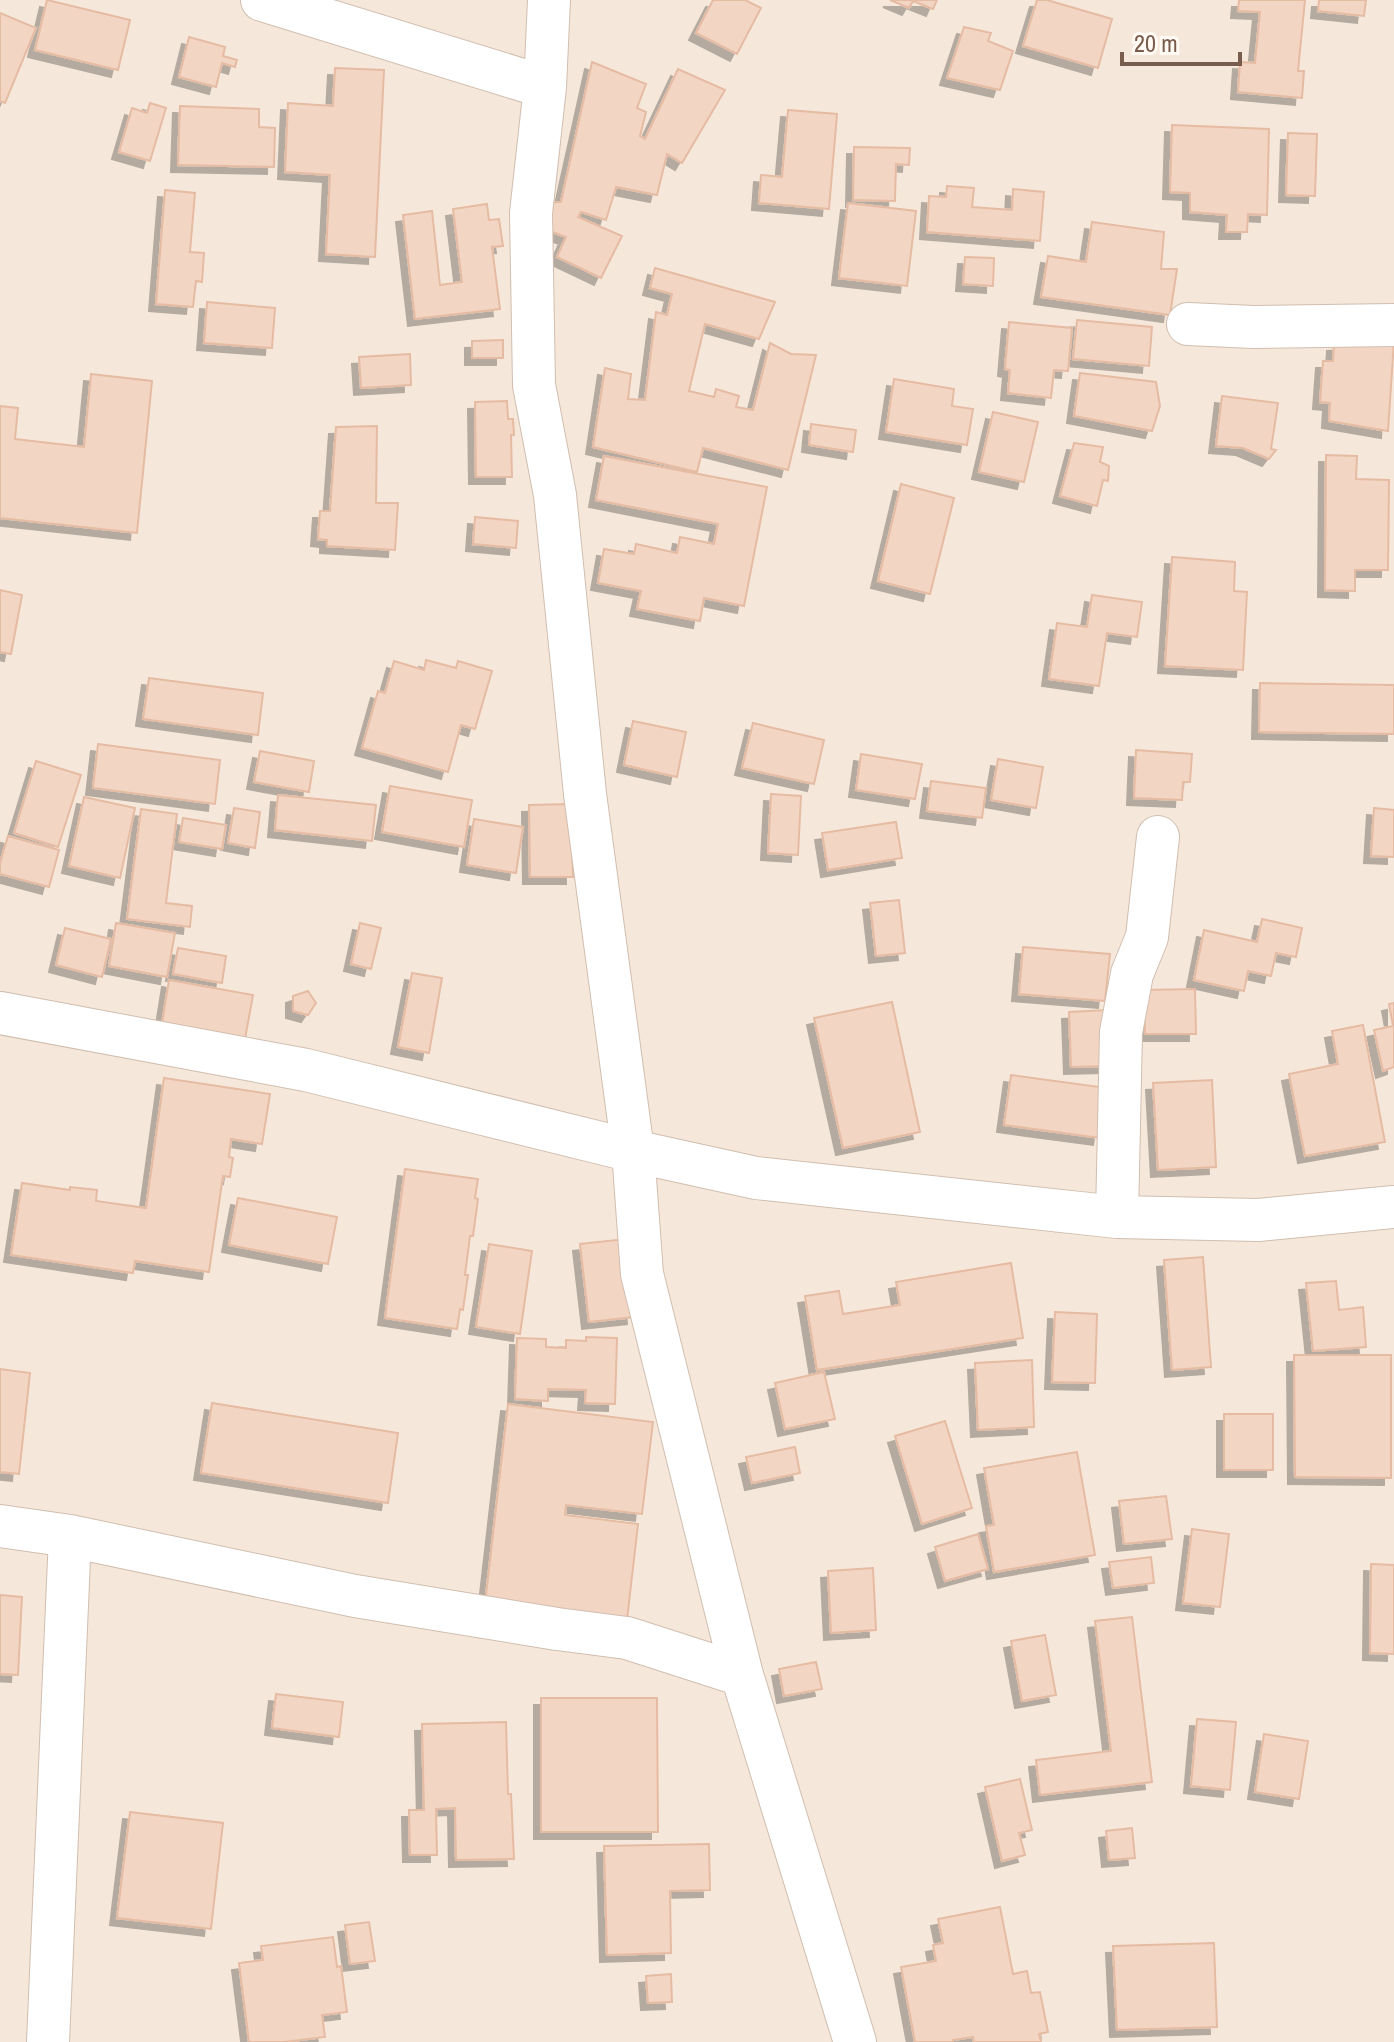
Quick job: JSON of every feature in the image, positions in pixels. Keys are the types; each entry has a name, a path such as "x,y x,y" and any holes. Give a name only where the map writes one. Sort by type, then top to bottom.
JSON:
{"street":[{"path":"262,0 545,87"},
{"path":"549,0 545,87 531,213 534,385 555,495 585,794 633,1151 642,1274 742,1675 855,2042"},
{"path":"1188,324 1253,327 1394,325"},
{"path":"1117,1217 1121,1032 1132,974 1147,937 1158,837"},
{"path":"0,1013 306,1070 633,1151 756,1178 1117,1217 1258,1220 1394,1207"},
{"path":"0,1526 70,1536 355,1596 627,1638 742,1675"},
{"path":"48,2042 70,1536"}],"shaded area":[{"path":"0,0 1394,0 1394,2042 0,2042"}],"building":[{"path":"47,0 130,20 118,70 35,50"},
{"path":"713,0 745,0 761,8 737,54 696,33"},
{"path":"890,0 937,0 933,9 913,1 909,8"},
{"path":"1037,0 1047,0 1112,19 1098,68 1023,46"},
{"path":"1239,0 1305,0 1298,71 1304,71 1302,98 1238,92 1240,62 1255,63 1260,12 1238,11"},
{"path":"1319,0 1366,0 1364,16 1318,11"},
{"path":"0,13 36,28 5,103 0,101"},
{"path":"964,27 991,33 988,41 1013,51 1000,90 947,78"},
{"path":"189,37 225,47 223,56 237,60 235,67 222,63 216,87 179,77"},
{"path":"592,62 646,84 637,108 646,112 640,136 645,139 678,69 725,90 682,163 667,154 657,195 616,187 606,220 581,212 578,217 622,236 601,278 557,257 566,237 547,230 553,202 561,202"},
{"path":"335,68 384,70 375,257 326,254 330,175 285,172 288,103 333,106"},
{"path":"150,103 166,108 150,161 119,152 132,108 147,113"},
{"path":"180,106 259,109 259,127 275,128 274,167 178,165"},
{"path":"788,110 837,114 829,209 759,203 761,175 782,177"},
{"path":"1172,125 1269,129 1267,215 1248,214 1247,232 1226,232 1227,215 1190,212 1190,193 1170,192"},
{"path":"1288,133 1317,134 1315,196 1286,195"},
{"path":"854,147 910,148 909,165 896,164 895,201 853,200"},
{"path":"947,186 974,188 972,207 1012,210 1013,189 1044,192 1040,241 927,232 929,196 946,197"},
{"path":"165,190 195,193 190,252 204,253 202,282 196,281 193,307 156,304"},
{"path":"848,203 916,211 907,286 839,278"},
{"path":"487,204 489,220 499,219 503,246 492,247 500,309 415,319 403,215 432,211 440,285 462,282 453,209"},
{"path":"1092,222 1164,232 1161,269 1177,269 1170,315 1041,297 1048,256 1086,262"},
{"path":"965,257 994,258 993,286 963,284"},
{"path":"655,268 775,302 759,339 705,324 689,391 714,397 716,389 739,396 736,407 753,410 770,343 791,354 816,355 788,470 703,448 697,472 593,447 605,368 631,374 628,399 645,400 656,312 667,315 672,294 650,288"},
{"path":"207,302 275,308 272,348 204,343"},
{"path":"1077,320 1152,327 1149,366 1073,359"},
{"path":"1009,322 1072,328 1068,371 1054,370 1051,398 1008,393 1010,370 1005,369"},
{"path":"503,340 503,358 472,358 472,341"},
{"path":"1394,341 1388,431 1329,421 1330,403 1320,402 1323,361 1333,361 1334,344"},
{"path":"410,354 411,385 361,388 359,357"},
{"path":"1080,373 1156,382 1160,406 1152,431 1074,416"},
{"path":"91,374 152,381 137,533 0,518 0,406 18,408 15,439 84,447"},
{"path":"894,379 954,389 952,406 973,409 967,445 886,432"},
{"path":"1222,396 1278,403 1271,449 1276,450 1269,459 1243,448 1216,446"},
{"path":"507,401 508,419 513,419 512,477 476,477 475,402"},
{"path":"993,412 1038,422 1024,482 979,472"},
{"path":"811,424 856,430 853,452 809,445"},
{"path":"377,426 376,503 398,503 395,550 327,546 327,540 318,539 320,511 330,511 336,427"},
{"path":"1074,443 1103,447 1100,462 1109,466 1108,481 1103,480 1097,506 1060,496"},
{"path":"1326,455 1357,456 1356,479 1389,480 1388,570 1355,570 1355,591 1325,590"},
{"path":"604,456 767,487 744,606 704,598 700,621 637,609 641,591 598,583 604,549 634,554 636,544 677,553 680,537 714,544 718,524 596,500"},
{"path":"901,484 954,498 930,594 878,581"},
{"path":"475,517 518,521 516,548 473,544"},
{"path":"1172,557 1235,562 1234,591 1247,592 1243,670 1165,666"},
{"path":"0,590 22,595 11,654 0,652"},
{"path":"1092,595 1142,602 1137,637 1107,633 1099,686 1049,679 1057,623 1087,627"},
{"path":"426,660 456,668 458,661 492,671 475,729 461,725 448,772 362,748 378,691 385,693 394,661 424,670"},
{"path":"149,678 263,693 258,735 143,719"},
{"path":"1260,683 1394,685 1394,734 1259,732"},
{"path":"633,721 686,732 677,777 624,765"},
{"path":"753,723 824,740 814,784 742,768"},
{"path":"98,744 220,760 215,804 93,788"},
{"path":"1136,750 1192,754 1190,782 1183,782 1182,800 1134,798"},
{"path":"260,751 314,761 309,792 254,782"},
{"path":"861,754 922,764 915,799 856,790"},
{"path":"998,759 1043,767 1036,808 991,800"},
{"path":"36,761 81,775 58,847 14,833"},
{"path":"931,781 986,788 982,818 927,811"},
{"path":"390,786 472,800 464,847 382,832"},
{"path":"771,794 801,796 798,855 768,853"},
{"path":"278,795 376,805 372,841 275,830"},
{"path":"84,797 135,808 120,878 69,866"},
{"path":"571,804 573,877 530,877 529,805"},
{"path":"234,808 260,812 255,848 228,843"},
{"path":"1374,808 1394,810 1394,857 1371,856"},
{"path":"141,809 177,814 166,903 192,906 190,927 127,919"},
{"path":"183,818 226,825 222,849 179,842"},
{"path":"474,819 523,827 516,873 467,865"},
{"path":"896,822 902,858 828,870 822,833"},
{"path":"8,836 59,850 49,887 0,874"},
{"path":"899,900 905,953 876,956 870,903"},
{"path":"1262,919 1302,928 1296,957 1276,953 1271,976 1248,971 1244,991 1194,980 1204,930 1257,942"},
{"path":"116,923 175,933 167,977 109,966"},
{"path":"360,923 381,928 371,969 351,964"},
{"path":"65,928 111,939 102,977 56,965"},
{"path":"1023,947 1110,954 1105,1001 1019,994"},
{"path":"178,948 226,956 222,983 173,974"},
{"path":"412,973 442,978 429,1053 398,1047"},
{"path":"169,980 253,995 245,1039 162,1024"},
{"path":"1195,989 1196,1034 1145,1034 1144,990"},
{"path":"308,991 316,1003 308,1015 293,1011 293,996"},
{"path":"892,1002 920,1132 843,1148 814,1018"},
{"path":"1394,1003 1394,1067 1383,1071 1374,1030 1393,1026 1389,1004"},
{"path":"1107,1010 1109,1066 1071,1067 1069,1012"},
{"path":"1363,1025 1385,1142 1305,1156 1289,1074 1338,1064 1332,1031"},
{"path":"1011,1075 1107,1088 1100,1138 1004,1125"},
{"path":"164,1078 270,1094 262,1144 231,1139 229,1157 233,1158 230,1177 223,1176 209,1272 135,1261 133,1273 11,1255 22,1183 70,1190 70,1187 97,1190 96,1201 146,1208"},
{"path":"1212,1080 1216,1167 1158,1170 1153,1083"},
{"path":"405,1169 478,1179 473,1236 470,1236 465,1275 468,1275 457,1329 385,1318"},
{"path":"238,1198 337,1217 328,1264 229,1245"},
{"path":"626,1239 634,1317 589,1322 580,1244"},
{"path":"489,1244 532,1251 520,1334 476,1327"},
{"path":"1203,1257 1211,1367 1172,1370 1164,1260"},
{"path":"1011,1263 1023,1338 817,1370 805,1296 839,1291 843,1314 900,1305 896,1282"},
{"path":"1336,1281 1339,1310 1363,1307 1366,1347 1313,1351 1306,1283"},
{"path":"1055,1312 1097,1314 1095,1383 1052,1382"},
{"path":"586,1337 617,1338 615,1404 585,1403 586,1390 548,1389 548,1401 515,1399 517,1338 546,1339 546,1347 566,1348 566,1340 586,1341"},
{"path":"1294,1355 1391,1355 1391,1478 1295,1477"},
{"path":"1032,1360 1034,1427 978,1430 975,1363"},
{"path":"0,1369 30,1373 19,1474 0,1472"},
{"path":"824,1372 835,1419 785,1429 775,1383"},
{"path":"212,1403 398,1433 388,1503 201,1473"},
{"path":"508,1404 653,1422 642,1514 566,1505 565,1515 638,1524 627,1620 485,1604"},
{"path":"1224,1414 1273,1414 1273,1470 1224,1470"},
{"path":"945,1421 972,1508 922,1524 895,1436"},
{"path":"795,1447 800,1473 752,1483 746,1457"},
{"path":"1077,1452 1095,1555 994,1572 986,1526 994,1525 984,1468"},
{"path":"1166,1496 1172,1539 1124,1544 1119,1501"},
{"path":"1192,1529 1229,1534 1220,1607 1183,1603"},
{"path":"978,1534 988,1569 945,1581 935,1547"},
{"path":"1151,1557 1154,1583 1113,1588 1109,1562"},
{"path":"1371,1564 1394,1565 1394,1654 1370,1653"},
{"path":"873,1568 876,1630 831,1633 828,1571"},
{"path":"0,1595 22,1597 18,1675 0,1674"},
{"path":"1132,1617 1152,1782 1040,1795 1036,1760 1111,1751 1095,1621"},
{"path":"1045,1635 1056,1695 1022,1701 1011,1641"},
{"path":"816,1662 822,1689 784,1696 779,1669"},
{"path":"276,1694 343,1702 339,1737 272,1728"},
{"path":"541,1698 657,1698 658,1832 541,1832"},
{"path":"1197,1719 1236,1722 1230,1790 1191,1786"},
{"path":"506,1722 514,1859 456,1860 455,1808 436,1809 437,1855 410,1855 409,1810 424,1810 422,1724"},
{"path":"1264,1734 1308,1741 1299,1799 1255,1792"},
{"path":"1020,1779 1032,1830 1019,1833 1025,1855 1002,1861 985,1787"},
{"path":"130,1812 223,1823 211,1929 117,1918"},
{"path":"1132,1828 1135,1858 1109,1860 1106,1831"},
{"path":"709,1844 710,1890 670,1891 671,1953 607,1955 604,1846"},
{"path":"1000,1907 1013,1974 1027,1971 1031,1993 1040,1992 1048,2032 1039,2034 1041,2042 974,2042 973,2037 953,2042 915,2042 901,1967 936,1961 933,1945 943,1943 938,1919"},
{"path":"369,1922 375,1961 350,1964 345,1925"},
{"path":"333,1937 337,1967 341,1966 347,2012 322,2015 325,2037 249,2042 239,1963 263,1960 261,1946"},
{"path":"1214,1943 1217,2027 1117,2030 1113,1946"},
{"path":"671,1974 672,2002 648,2003 646,1976"}]}
